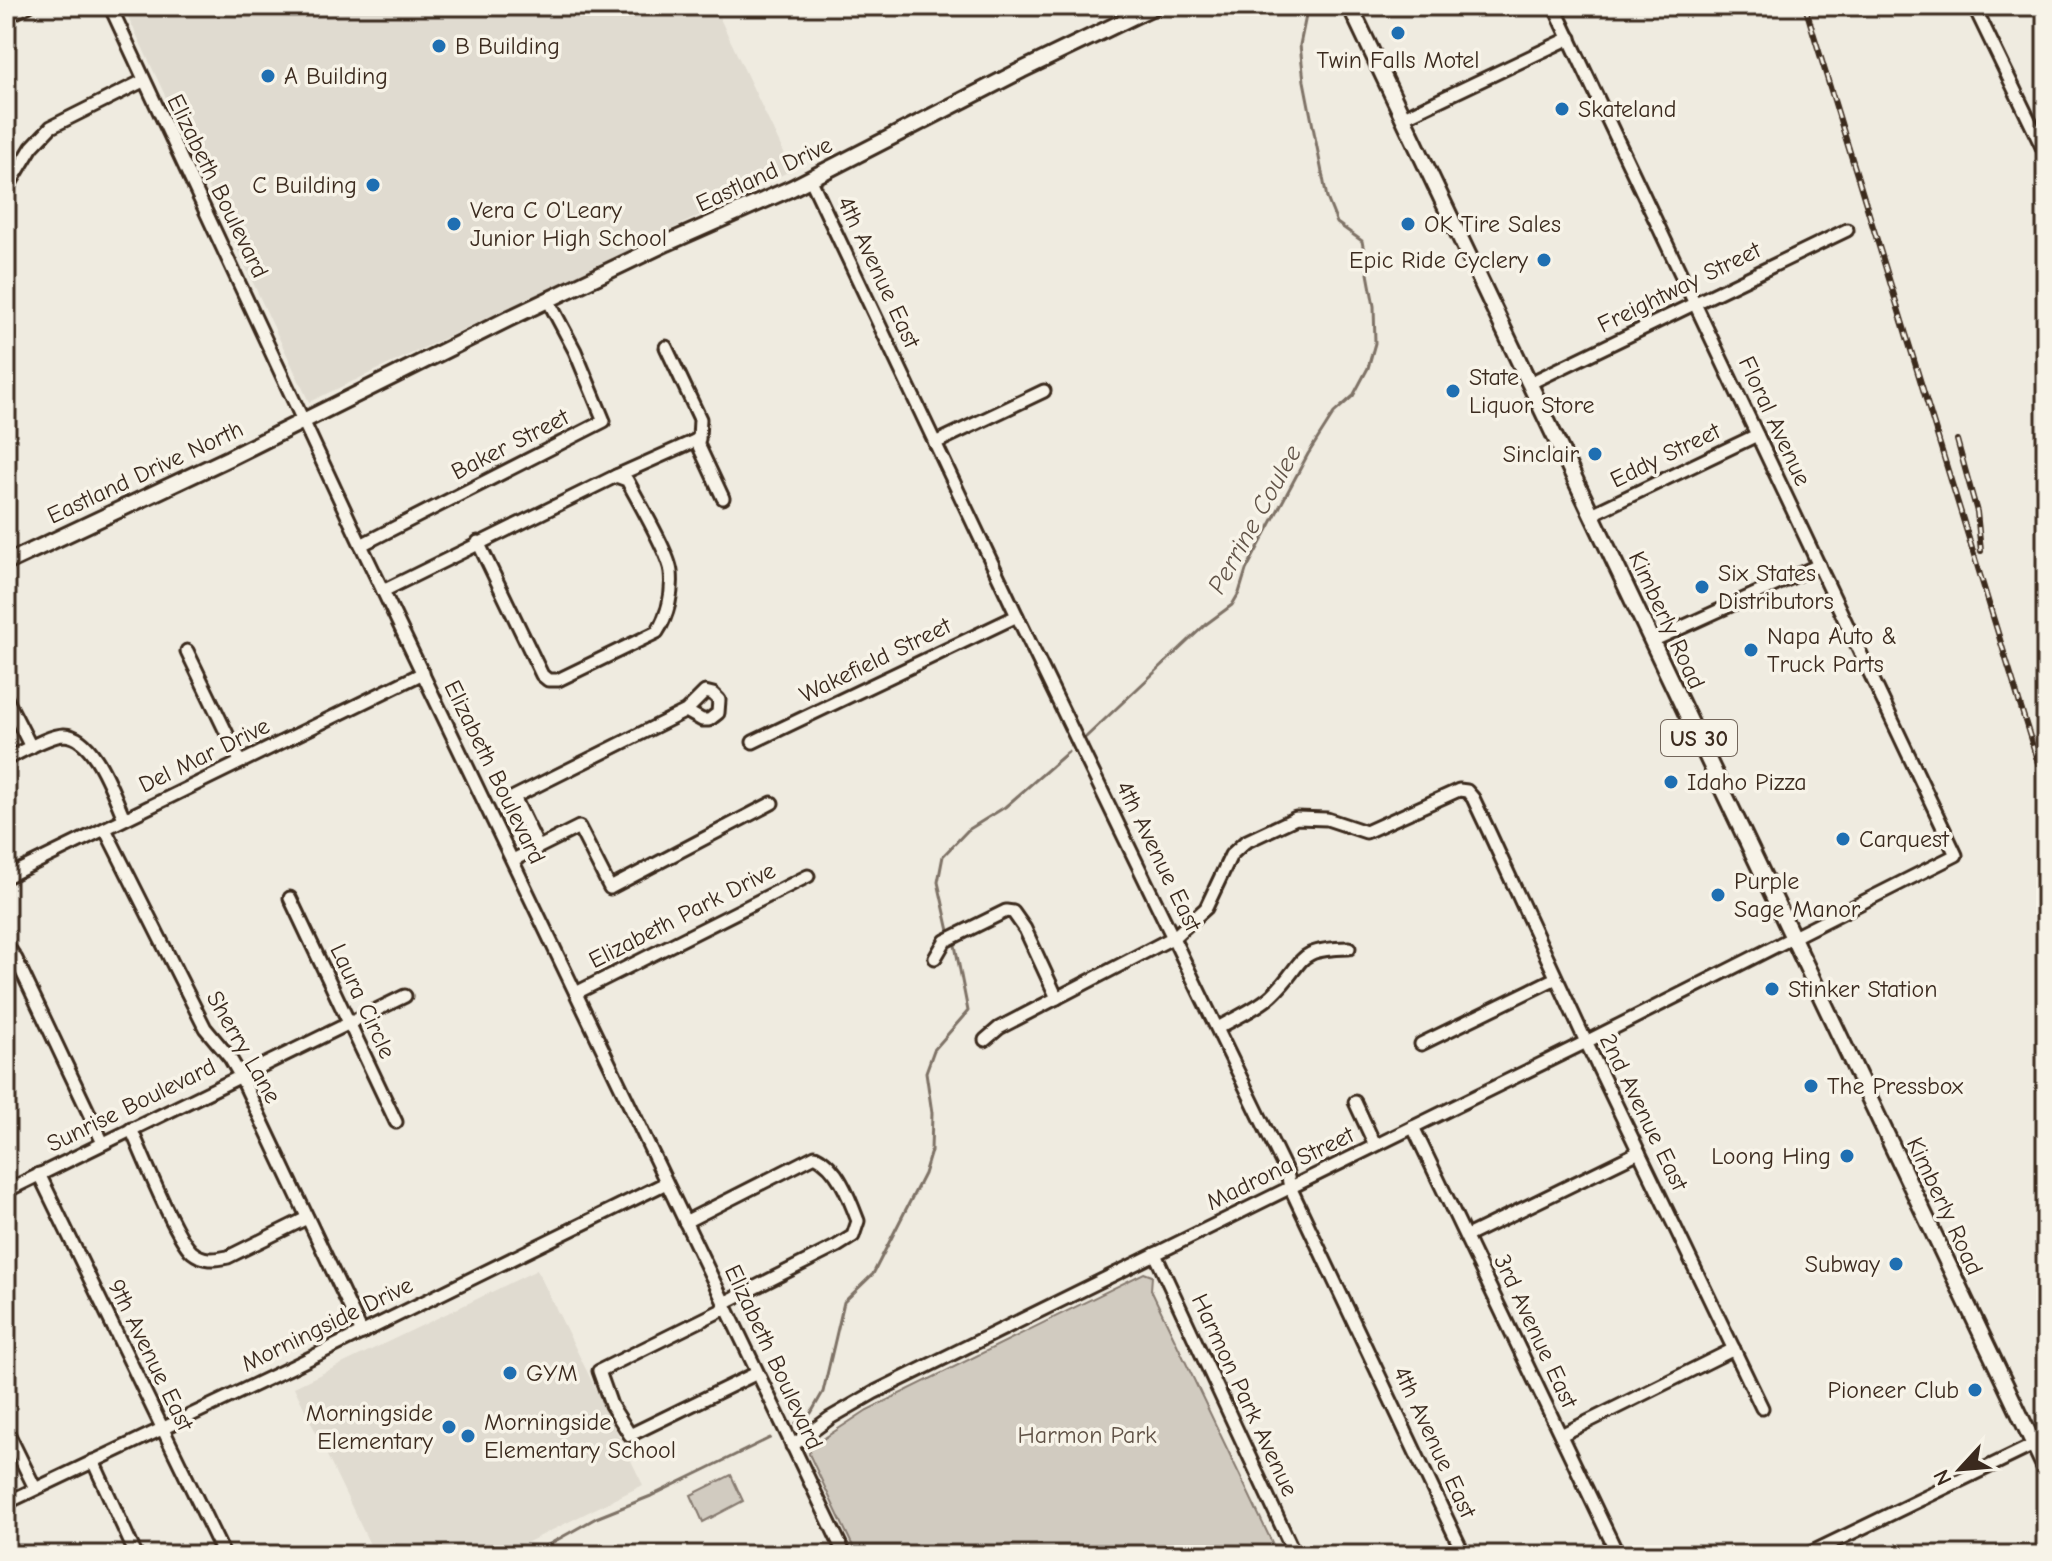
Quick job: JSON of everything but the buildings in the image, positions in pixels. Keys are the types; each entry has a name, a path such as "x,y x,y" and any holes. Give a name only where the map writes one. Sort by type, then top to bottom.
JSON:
{"main road":[{"name":"Eastland Drive","path":"303,421 548,300 810,178 1155,6"},
{"name":"Kimberly Road","path":"1350,6 1794,938 2040,1442 2046,1470"},
{"name":"Eastland Drive North","path":"6,563 303,421"}],"street":[{"path":"6,17 28,6"},
{"name":"Elizabeth Boulevard","path":"110,6 361,545 845,1555"},
{"name":"Floral Avenue","path":"1554,6 1956,855"},
{"path":"1974,6 2046,155"},
{"path":"1404,117 1570,38"},
{"path":"6,190 32,147 51,127 143,81"},
{"name":"4th Avenue East","path":"810,178 1017,616 1287,1173 1290,1187 1464,1555"},
{"name":"Freightway Street","path":"1530,383 1847,230"},
{"name":"Baker Street","path":"361,545 604,421 575,351 548,300"},
{"path":"383,591 478,542 699,439 700,419 666,347"},
{"path":"935,443 1044,391"},
{"name":"Eddy Street","path":"1592,514 1757,435"},
{"path":"696,440 723,498"},
{"path":"478,542 542,675 548,680 558,680 657,632 664,621 669,603 671,569 627,480 616,476"},
{"path":"1652,641 1819,565"},
{"name":"Wakefield Street","path":"753,742 1017,616"},
{"path":"187,651 240,761"},
{"name":"Del Mar Drive","path":"6,877 423,673"},
{"path":"6,698 31,747"},
{"path":"538,847 514,797 686,711"},
{"path":"6,759 65,735 90,747 124,818"},
{"name":"2nd Avenue East","path":"1174,937 1206,908 1231,855 1245,842 1296,818 1327,819 1366,832 1459,790 1467,791 1762,1408"},
{"path":"513,860 579,827 610,888 772,803"},
{"name":"Sherry Lane","path":"105,829 205,1028 241,1077 362,1333"},
{"name":"Madrona Street","path":"792,1446 830,1418 875,1392 1586,1042 1956,855"},
{"name":"Elizabeth Park Drive","path":"576,993 808,876"},
{"name":"Laura Circle","path":"290,898 396,1122"},
{"path":"935,958 945,941 1006,911 1013,912 1025,929 1057,998"},
{"path":"985,1040 999,1028 1174,937"},
{"path":"6,944 16,959 103,1143"},
{"path":"1218,1028 1271,996 1307,954 1320,949 1349,948"},
{"path":"1421,1044 1556,978"},
{"name":"Sunrise Boulevard","path":"6,1191 405,996"},
{"path":"1355,1102 1375,1145"},
{"name":"3rd Avenue East","path":"1413,1127 1618,1555"},
{"path":"131,1129 184,1243 202,1258 214,1260 228,1257 307,1218"},
{"path":"1467,1236 1639,1152"},
{"path":"685,1222 815,1156 828,1162 850,1199 858,1221 853,1236 599,1371 611,1405 630,1435 757,1373"},
{"name":"9th Avenue East","path":"39,1174 224,1555"},
{"name":"Morningside Drive","path":"6,1503 666,1183"},
{"name":"Harmon Park Avenue","path":"1155,1254 1295,1555"},
{"path":"1561,1435 1734,1349"},
{"path":"6,1429 35,1488"},
{"path":"1806,1555 1830,1550 2040,1442"},
{"path":"93,1461 136,1555"}],"shaded area":[{"name":"Vera C O'Leary Junior High School","path":"123,6 714,6 792,170 309,402"},
{"name":"Morningside Elementary School","path":"537,1270 643,1485 502,1555 375,1555 294,1387"}],"green space":[{"name":"Harmon Park","path":"1144,1273 1152,1276 1151,1290 1278,1555 857,1555 809,1454 811,1447 867,1410"},
{"path":"731,1475 743,1501 703,1522 691,1495"}],"waterway":[{"name":"Perrine Coulee","path":"1086,737 1205,625 1232,605 1246,570 1308,454 1334,413 1353,396 1368,368 1375,343 1374,306 1362,241 1337,223 1327,198 1304,81 1300,45 1308,6"},
{"name":"Perrine Coulee","path":"949,931 938,882 943,856 968,830 1005,807 1068,752"},
{"name":"Perrine Coulee","path":"796,1423 811,1413 823,1392 844,1302 873,1274 924,1174 931,1151 932,1113 926,1072 934,1050 968,1011 955,945"},
{"name":"Perrine Coulee","path":"530,1555 596,1518 651,1496 770,1438"}],"railway":[{"path":"1805,6 2046,789"},
{"path":"1957,440 1977,512 1981,551"}],"place":[{"name":"Twin Falls Motel","path":"1398,33"},
{"name":"B Building","path":"439,46"},
{"name":"A Building","path":"268,76"},
{"name":"Skateland","path":"1562,109"},
{"name":"C Building","path":"373,185"},
{"name":"Vera C O'Leary Junior High School","path":"454,224"},
{"name":"OK Tire Sales","path":"1408,224"},
{"name":"Epic Ride Cyclery","path":"1544,260"},
{"name":"State Liquor Store","path":"1453,391"},
{"name":"Sinclair","path":"1595,454"},
{"name":"Six States Distributors","path":"1702,587"},
{"name":"Napa Auto & Truck Parts","path":"1751,650"},
{"name":"Idaho Pizza","path":"1671,782"},
{"name":"Carquest","path":"1843,839"},
{"name":"Purple Sage Manor","path":"1718,895"},
{"name":"Stinker Station","path":"1772,989"},
{"name":"The Pressbox","path":"1811,1086"},
{"name":"Loong Hing","path":"1847,1156"},
{"name":"Subway","path":"1896,1264"},
{"name":"GYM","path":"510,1373"},
{"name":"Pioneer Club","path":"1975,1390"},
{"name":"Morningside Elementary","path":"449,1427"},
{"name":"Morningside Elementary School","path":"468,1436"}]}
